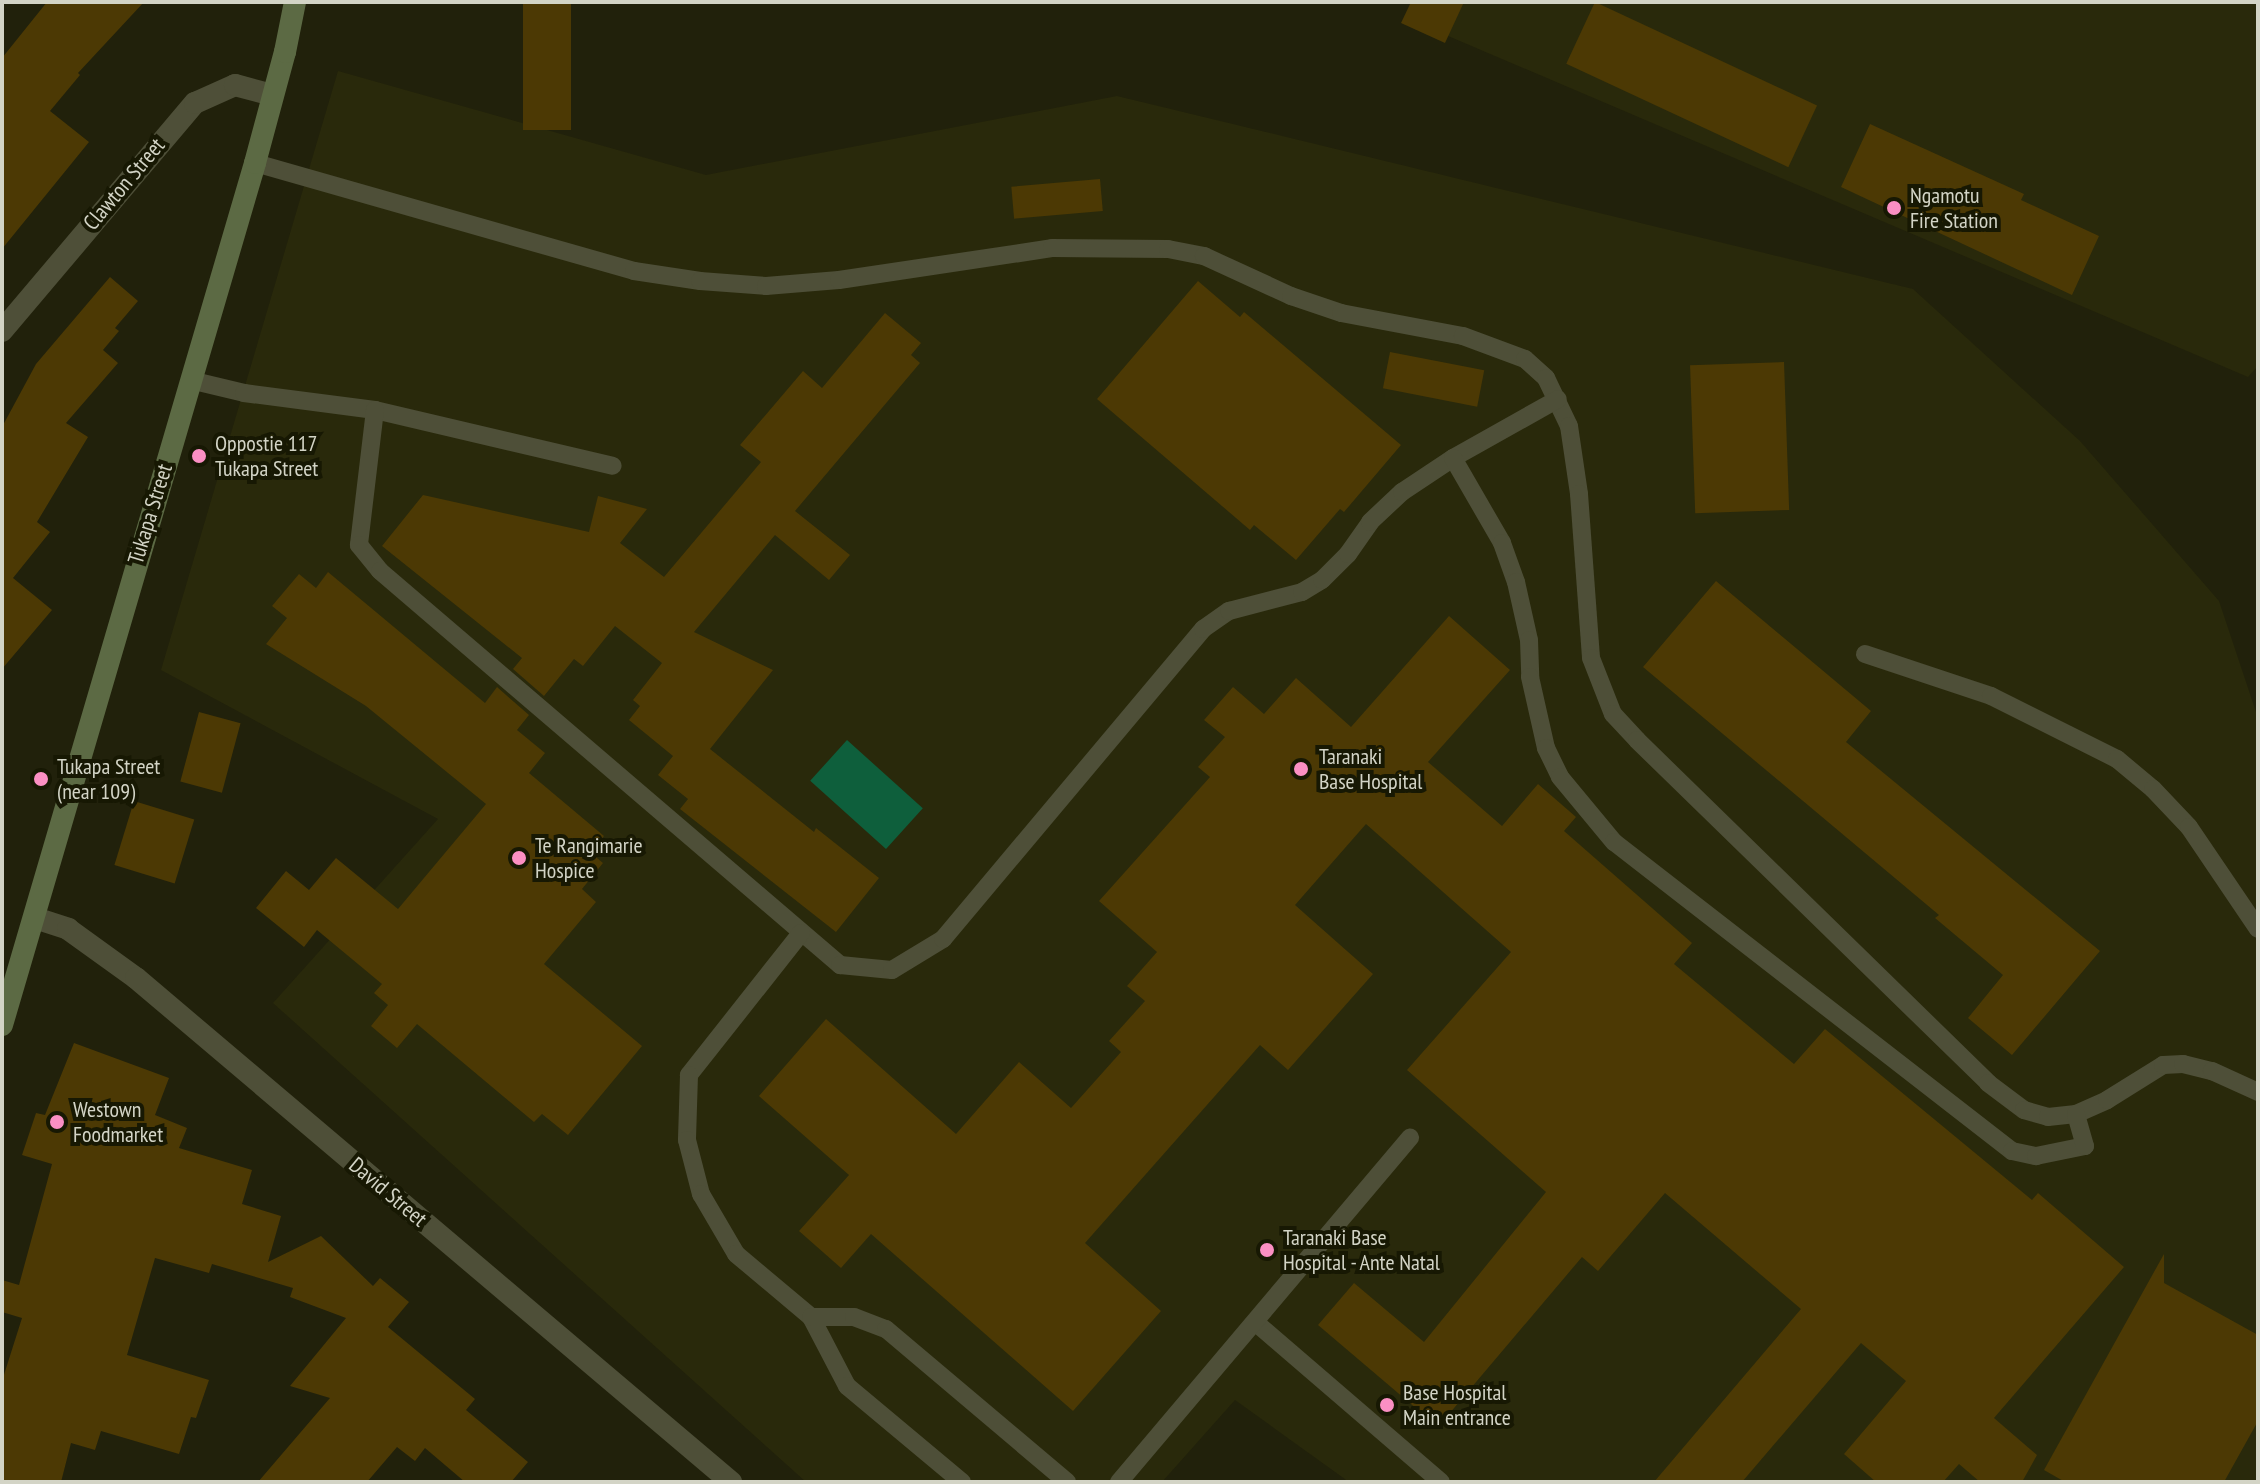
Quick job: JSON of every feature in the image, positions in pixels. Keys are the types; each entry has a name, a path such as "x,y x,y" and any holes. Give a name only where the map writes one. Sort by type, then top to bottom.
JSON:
{"main road":[{"name":"Tukapa Street","path":"2,1025 35,918 86,728 255,163 295,2"}],"street":[{"name":"Clawton Street","path":"2,331 195,103 235,85 273,95"},
{"name":"David Street","path":"35,918 68,929 136,978 731,1482"}],"lane":[{"path":"255,163 634,271 700,281 766,286 839,280 1052,248 1168,249 1204,256 1291,296 1341,313 1463,336 1525,359 1546,378 1569,426 1575,457 1591,658 1613,714 1988,1083 2024,1110 2048,1117 2076,1114 2107,1100 2163,1065 2183,1064 2212,1071 2258,1092"},
{"path":"190,380 244,393 375,410 613,466"},
{"path":"375,410 359,545 380,571 840,965 892,970 943,939 1203,629 1229,611 1302,592 1322,580 1348,554 1370,522 1402,492 1453,458 1558,399"},
{"path":"1453,458 1502,543 1516,582 1529,640 1530,677 1546,748 1560,777 1614,842 2012,1151 2036,1156 2085,1146 2076,1114"},
{"path":"1865,654 1991,696 2117,759 2153,789 2189,827 2258,929"},
{"path":"801,933 689,1075 687,1140 701,1194 736,1254 811,1317 847,1386 962,1482"},
{"path":"1119,1482 1410,1138"},
{"path":"811,1317 854,1317 886,1329 1067,1482"},
{"path":"1255,1322 1441,1482"}],"shaded area":[{"path":"1433,2 2258,2 2258,366 2248,377 1434,30"},
{"name":"Taranaki Base Hospital","path":"338,71 706,175 1117,96 1913,289 2080,441 2219,601 2258,718 2258,1482 1349,1482 1235,1400 1162,1482 806,1482 273,1003 438,819 161,670"},
{"path":"847,740 923,808 886,849 810,781"}],"building":[{"path":"47,2 144,2 78,73 80,75 50,111 89,142 2,249 2,58"},
{"path":"523,2 571,2 571,130 523,130"},
{"path":"1411,2 1464,2 1445,43 1401,23"},
{"path":"1595,2 1817,106 1788,167 1566,64"},
{"path":"1870,124 2024,194 2021,200 2099,236 2072,295 1841,187"},
{"path":"1100,179 1103,211 1014,219 1011,187"},
{"path":"110,277 138,301 115,328 119,331 103,350 118,363 66,423 88,437 37,522 50,532 13,578 52,610 2,669 2,427 36,364"},
{"path":"1198,281 1240,317 1244,312 1401,445 1344,512 1340,509 1296,560 1254,525 1250,530 1097,399"},
{"path":"885,313 921,343 911,355 920,363 795,511 850,555 829,580 775,535 694,632 773,670 710,749 814,832 816,828 879,878 836,932 680,809 688,799 658,775 673,756 629,720 640,706 633,700 662,663 615,626 583,666 574,659 544,696 513,669 522,658 382,546 423,495 589,532 598,496 647,509 620,543 664,577 761,462 740,445 803,371 822,388"},
{"path":"1390,352 1484,370 1477,407 1383,388"},
{"path":"1784,362 1789,510 1695,513 1690,365"},
{"name":"Te Rangimarie Hospice","path":"328,572 485,703 497,687 529,715 517,730 545,753 529,773 604,836 591,853 603,863 582,889 596,902 544,964 642,1046 568,1135 542,1114 534,1122 417,1024 397,1048 371,1026 388,1005 374,993 382,984 317,930 304,947 256,908 286,871 309,890 336,858 398,909 486,804 366,706 266,644 287,618 272,606 299,574 316,588"},
{"path":"1716,581 1871,711 1846,742 2100,951 2012,1055 1968,1018 2003,975 1935,918 1939,915 1643,667"},
{"path":"1449,616 1510,670 1428,762 1502,826 1538,784 1576,817 1564,831 1692,943 1674,964 1794,1064 1825,1029 2032,1200 2038,1193 2124,1267 1994,1418 2037,1455 2022,1482 1980,1482 1959,1464 1943,1482 1876,1482 1844,1454 1906,1381 1861,1343 1742,1482 1654,1482 1801,1309 1665,1193 1598,1271 1582,1257 1438,1427 1318,1325 1354,1283 1424,1342 1546,1192 1407,1070 1511,952 1366,824 1295,905 1373,974 1288,1070 1260,1045 1085,1243 1161,1311 1073,1411 871,1234 841,1268 799,1231 849,1175 759,1096 826,1019 956,1134 1019,1062 1071,1108 1121,1052 1109,1041 1145,1001 1127,986 1157,952 1099,901 1210,777 1198,767 1225,737 1204,720 1233,687 1264,714 1296,678 1351,727"},
{"path":"199,712 241,723 222,793 180,782"},
{"path":"134,801 194,819 175,883 114,865"},
{"path":"74,1043 169,1078 155,1115 187,1128 179,1148 252,1170 242,1204 281,1216 268,1262 321,1236 373,1286 380,1278 409,1302 388,1327 475,1399 466,1410 528,1462 511,1482 465,1482 425,1448 415,1461 397,1447 367,1482 258,1482 330,1398 290,1386 346,1318 290,1297 293,1288 212,1264 209,1273 155,1258 127,1355 209,1380 196,1418 191,1417 179,1454 101,1431 95,1450 71,1443 61,1482 2,1482 2,1381 22,1318 2,1312 2,1280 19,1285 52,1164 22,1155 36,1113 45,1115"},
{"path":"2164,1254 2164,1283 2258,1335 2258,1421 2224,1482 2065,1482 2044,1470"}],"place":[{"name":"Ngamotu Fire Station","path":"1894,208"},
{"name":"Oppostie 117 Tukapa Street","path":"199,456"},
{"name":"Taranaki Base Hospital","path":"1301,769"},
{"name":"Tukapa Street (near 109)","path":"41,779"},
{"name":"Te Rangimarie Hospice","path":"519,858"},
{"name":"Westown Foodmarket","path":"57,1122"},
{"name":"Taranaki Base Hospital - Ante Natal","path":"1267,1250"},
{"name":"Base Hospital Main entrance","path":"1387,1405"}]}
